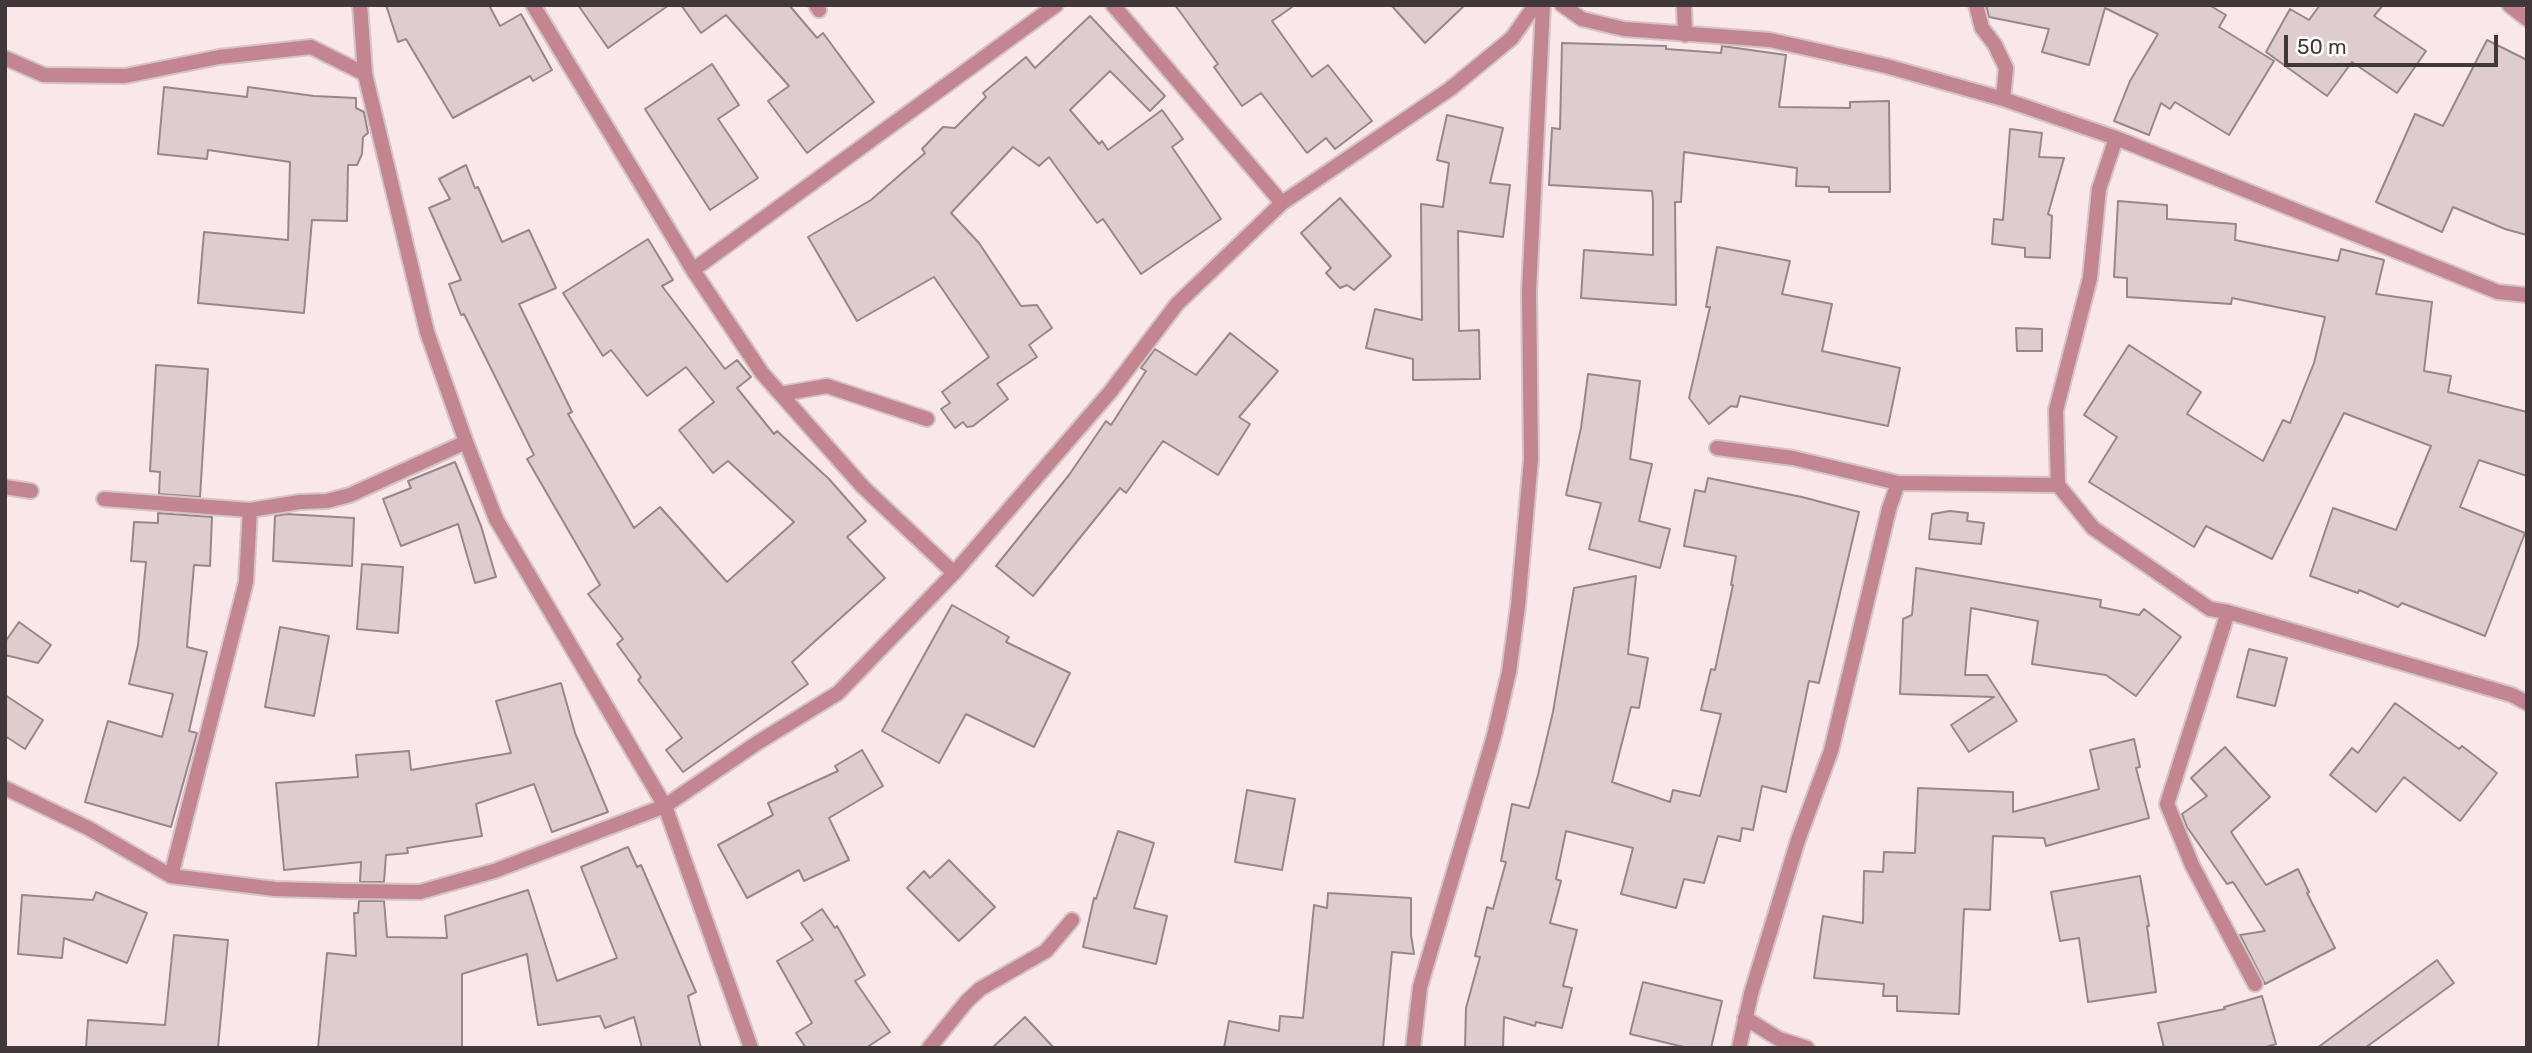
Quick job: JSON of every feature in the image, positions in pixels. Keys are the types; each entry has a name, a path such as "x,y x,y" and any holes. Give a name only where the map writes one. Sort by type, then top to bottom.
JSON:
{"street":[{"path":"360,5 365,74 427,332 466,442 496,519 665,806 751,1048"},
{"path":"533,5 693,270 762,373 863,487 954,573"},
{"path":"693,270 1056,5"},
{"path":"1114,5 1282,204"},
{"path":"5,788 88,828 171,876 275,888 420,892 494,871 665,806 757,743 838,693 954,573 1111,391 1177,304 1282,204 1450,89 1512,37 1535,5"},
{"path":"1413,1048 1420,987 1494,736 1509,673 1518,606 1531,459 1529,291 1543,5"},
{"path":"1562,5 1582,19 1624,29 1770,40 1886,66 2003,99 2116,138 2498,292 2527,295"},
{"path":"1684,5 1685,35"},
{"path":"1976,5 1982,29 1995,45 2006,68 2003,99"},
{"path":"2509,5 2527,19"},
{"path":"5,58 44,75 125,76 219,57 311,47 365,74"},
{"path":"2116,138 2099,189 2090,278 2056,410 2058,485 2093,528 2210,609 2512,695 2527,703"},
{"path":"781,394 827,386 927,419"},
{"path":"104,499 250,510 300,502 327,501 350,495 466,442"},
{"path":"1717,448 1793,458 1898,483 2058,485"},
{"path":"1739,1048 1751,994 1798,840 1831,751 1889,509 1898,483"},
{"path":"5,486 31,491"},
{"path":"171,876 246,582 250,510"},
{"path":"2228,612 2167,804 2192,865 2255,984"},
{"path":"929,1048 967,1001 981,989 1046,951 1072,920"},
{"path":"1745,1018 1779,1039 1807,1048"}],"building":[{"path":"386,5 489,5 500,26 521,14 552,70 533,81 530,76 453,118 406,39 398,42"},
{"path":"578,5 669,5 608,48"},
{"path":"681,5 789,5 817,38 823,33 874,102 807,153 768,101 789,86 726,15 701,33"},
{"path":"1175,5 1295,5 1272,21 1312,77 1328,65 1372,121 1335,149 1326,138 1307,153 1261,93 1242,106 1214,67 1218,64"},
{"path":"1391,5 1465,5 1425,43"},
{"path":"1986,5 2209,5 2226,15 2219,27 2274,61 2229,135 2175,102 2170,109 2161,103 2149,135 2114,121 2130,81 2158,34 2105,8 2089,65 2042,52 2049,29 1989,17"},
{"path":"2320,5 2383,5 2374,16 2426,51 2397,93 2352,62 2327,96 2266,52 2290,9 2309,20"},
{"path":"1090,16 1165,96 1150,111 1110,71 1070,110 1099,144 1102,141 1108,150 1162,110 1183,139 1172,147 1221,219 1141,274 1103,219 1097,223 1049,157 1039,166 1013,147 951,213 979,243 1021,306 1037,305 1052,328 1029,345 1037,357 997,384 1008,399 973,426 967,427 963,422 955,428 941,409 950,403 942,392 989,357 934,277 857,321 808,237 871,200 925,153 922,149 943,127 955,128 986,97 983,93 1026,57 1035,68"},
{"path":"2487,40 2527,60 2527,235 2505,229 2453,207 2442,232 2376,202 2415,114 2443,126"},
{"path":"1562,43 1666,46 1666,49 1721,53 1722,46 1786,55 1779,107 1850,108 1850,102 1889,101 1890,192 1829,192 1829,187 1796,186 1797,168 1684,152 1681,202 1675,202 1676,305 1581,298 1584,250 1653,255 1653,201 1652,191 1549,185 1552,128 1560,129"},
{"path":"712,64 739,105 718,119 758,178 710,210 645,109"},
{"path":"164,87 247,97 248,87 314,96 356,98 356,108 364,112 368,133 363,137 362,154 357,165 348,165 347,221 312,220 304,313 198,303 204,232 288,240 290,162 208,150 207,159 158,154"},
{"path":"1447,115 1503,128 1490,183 1510,185 1503,237 1458,231 1459,331 1479,330 1480,379 1413,380 1413,359 1366,348 1375,309 1422,320 1421,204 1443,207 1449,163 1437,160"},
{"path":"2010,129 2042,133 2039,157 2064,158 2048,214 2052,216 2050,258 2025,257 2025,248 1992,244 1994,219 2003,220"},
{"path":"466,165 502,242 529,230 556,288 519,304 572,412 568,414 634,528 660,507 727,582 794,522 728,461 713,473 679,430 714,402 686,367 647,396 611,350 603,356 563,293 648,239 673,280 662,286 725,369 737,360 751,377 737,388 774,434 777,431 829,479 866,521 847,537 885,578 792,662 808,684 683,772 666,750 682,738 638,680 641,677 617,644 623,639 588,594 600,585 527,459 534,455 464,314 461,315 449,284 461,280 429,208 450,199 439,179"},
{"path":"1340,198 1391,256 1354,290 1347,285 1340,288 1326,273 1331,268 1301,233"},
{"path":"2118,201 2167,205 2167,219 2236,224 2235,240 2338,261 2341,249 2384,260 2376,294 2432,302 2424,371 2451,376 2448,392 2527,412 2527,476 2479,460 2460,507 2525,533 2485,636 2402,603 2398,607 2359,590 2358,593 2310,576 2333,508 2396,530 2431,446 2344,413 2272,559 2206,526 2194,547 2089,482 2117,437 2084,415 2129,345 2201,392 2187,414 2263,461 2283,420 2290,423 2314,363 2325,317 2232,298 2231,304 2127,297 2127,278 2114,277"},
{"path":"1717,247 1790,261 1782,294 1832,304 1822,351 1900,368 1888,426 1740,396 1737,407 1731,406 1709,424 1689,398 1710,307 1706,307"},
{"path":"2016,328 2042,329 2042,351 2017,351"},
{"path":"1230,333 1278,371 1239,417 1250,424 1218,475 1163,441 1126,493 1120,488 1033,596 996,566 1069,475 1106,421 1111,425 1146,371 1141,368 1155,349 1196,375"},
{"path":"156,365 208,369 200,497 159,494 160,472 150,471"},
{"path":"1588,374 1640,381 1630,459 1652,464 1639,521 1670,529 1660,568 1589,549 1601,503 1566,495 1581,428"},
{"path":"455,462 481,526 496,577 475,583 458,524 401,546 383,499 411,488 408,481"},
{"path":"1708,478 1802,497 1859,512 1819,683 1809,681 1786,792 1762,786 1753,830 1742,828 1740,841 1718,836 1704,883 1684,879 1676,908 1621,894 1633,848 1566,831 1556,879 1561,881 1550,923 1577,930 1563,986 1572,988 1562,1028 1536,1022 1535,1026 1504,1017 1503,1048 1465,1048 1466,1008 1480,957 1475,956 1487,907 1493,909 1506,862 1501,861 1512,804 1529,808 1538,775 1553,712 1574,588 1636,576 1628,654 1648,658 1639,708 1631,707 1612,782 1670,802 1673,790 1700,796 1721,714 1701,710 1711,669 1715,670 1733,585 1736,556 1684,546 1695,490 1705,492"},
{"path":"1950,511 1968,513 1967,521 1984,523 1981,544 1929,539 1932,514"},
{"path":"158,513 212,517 210,566 194,565 187,647 207,652 189,731 197,733 171,827 85,802 108,721 162,737 173,694 129,684 138,645 146,562 131,561 134,522 158,523"},
{"path":"286,514 354,518 352,566 273,561 275,516"},
{"path":"362,564 403,567 398,633 357,629"},
{"path":"1916,568 2101,600 2100,607 2139,615 2144,609 2181,637 2136,696 2106,675 2032,664 2038,621 1971,608 1965,675 1987,675 2017,721 1969,752 1951,725 1994,697 1900,694 1903,619 1912,615"},
{"path":"952,605 1009,637 1006,642 1070,673 1034,747 966,714 939,763 882,731"},
{"path":"19,622 51,645 38,663 5,655 5,642"},
{"path":"280,627 329,636 314,716 265,707"},
{"path":"2249,649 2287,658 2275,706 2237,697"},
{"path":"561,683 575,733 608,812 552,832 534,784 476,804 482,836 407,848 408,853 386,855 384,882 360,882 361,862 284,870 276,783 358,777 356,755 409,751 411,770 511,753 496,701"},
{"path":"5,695 43,720 25,749 5,736"},
{"path":"2395,703 2459,749 2462,746 2497,773 2460,821 2404,777 2376,812 2330,775 2352,748 2358,753"},
{"path":"2134,739 2140,767 2136,768 2149,818 2046,846 2044,838 1993,836 1990,910 1964,909 1959,1014 1897,1011 1897,996 1883,996 1884,984 1814,978 1823,916 1863,923 1864,871 1883,872 1884,852 1915,853 1918,788 2013,792 2013,812 2099,789 2090,750"},
{"path":"2225,747 2270,797 2231,832 2266,885 2298,869 2335,948 2265,984 2240,935 2265,931 2233,882 2227,884 2187,827 2182,814 2207,796 2191,778"},
{"path":"862,750 883,786 829,818 849,860 804,881 799,870 747,898 718,845 773,815 768,803 838,771 835,766"},
{"path":"1247,790 1295,799 1282,870 1235,862"},
{"path":"1118,831 1154,843 1134,908 1167,916 1156,964 1083,947 1094,898 1096,899"},
{"path":"628,847 637,867 641,865 696,992 688,996 701,1048 642,1048 634,1017 605,1028 600,1016 538,1025 527,954 462,974 462,1048 318,1048 327,953 356,956 354,913 358,913 359,901 384,901 387,937 447,938 445,916 528,890 557,981 617,958 581,867"},
{"path":"949,860 995,907 959,941 907,888 924,871 930,878"},
{"path":"2140,876 2156,992 2088,1002 2079,938 2060,941 2051,892"},
{"path":"96,892 147,913 127,963 64,938 62,958 18,954 22,895 93,900"},
{"path":"1328,893 1411,898 1414,954 1392,952 1383,1048 1224,1048 1229,1021 1279,1031 1280,1016 1303,1018 1314,905 1327,908"},
{"path":"822,909 835,928 837,926 865,975 855,981 890,1032 866,1048 806,1048 796,1033 812,1023 777,961 813,940 801,923"},
{"path":"174,935 228,940 218,1048 86,1048 88,1020 165,1025"},
{"path":"2437,960 2454,983 2365,1048 2317,1048"},
{"path":"1643,982 1722,1001 1711,1048 1688,1048 1630,1034"},
{"path":"2262,996 2276,1044 2263,1048 2164,1048 2158,1023 2225,1009 2224,1007"},
{"path":"1025,1017 1054,1048 992,1048"}]}
